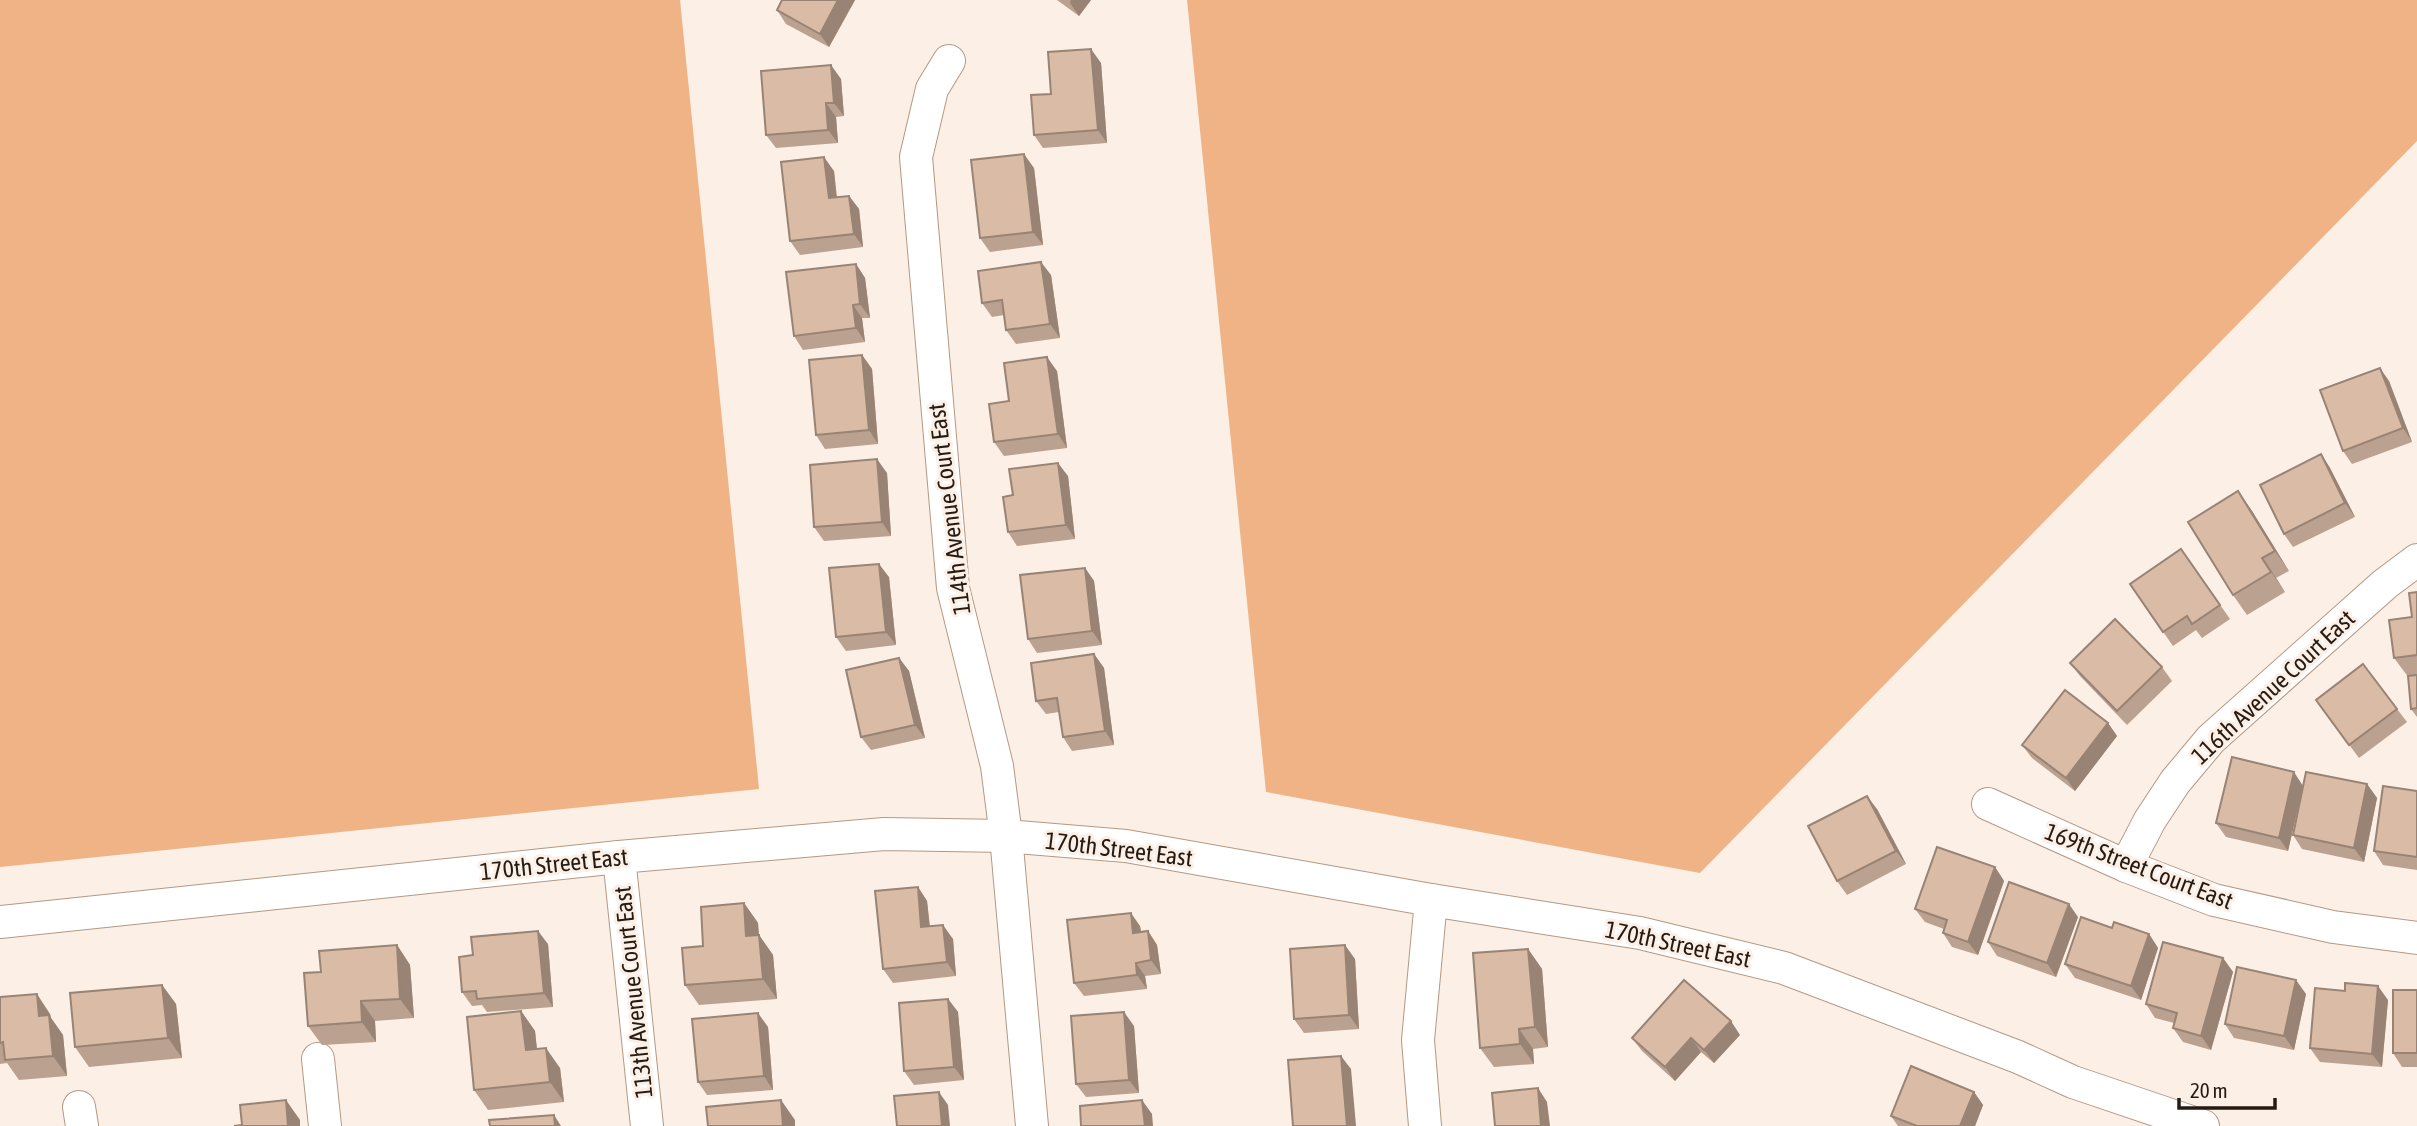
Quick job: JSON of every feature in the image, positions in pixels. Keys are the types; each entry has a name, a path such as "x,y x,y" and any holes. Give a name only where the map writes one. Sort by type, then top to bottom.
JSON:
{"street":[{"name":"114th Avenue Court East","path":"949,61 932,89 916,157 953,588 997,766 1006,836 1032,1126"},
{"name":"116th Avenue Court East","path":"2126,866 2150,820 2175,782 2211,739 2385,584 2417,560"},
{"name":"169th Street Court East","path":"1988,804 2126,866 2214,900 2333,927 2417,938"},
{"name":"170th Street East","path":"0,922 618,857 884,834 1006,836 1126,846 1430,900 1640,933 1784,968 2018,1057 2142,1116 2203,1126"},
{"name":"113th Avenue Court East","path":"618,857 648,1126"},
{"path":"1425,1126 1418,1040 1430,900"},
{"path":"318,1059 325,1126"}],"shaded area":[{"path":"0,0 680,0 759,789 0,867"},
{"path":"1187,0 2417,0 2417,141 1700,873 1266,792"}],"building":[{"path":"782,0 838,0 820,34 777,10"},
{"path":"1091,49 1098,130 1034,135 1031,95 1051,94 1048,52"},
{"path":"831,65 834,103 826,103 828,130 766,135 761,71"},
{"path":"1024,154 1033,232 980,238 971,160"},
{"path":"824,157 829,198 849,196 854,234 790,241 781,162"},
{"path":"1041,262 1050,324 1006,330 1002,300 982,303 978,271"},
{"path":"856,264 860,304 853,305 856,328 794,336 786,272"},
{"path":"862,355 869,430 816,435 809,360"},
{"path":"1047,357 1058,434 994,442 989,404 1009,401 1004,363"},
{"path":"2380,368 2403,428 2343,451 2320,390"},
{"path":"2321,454 2345,503 2284,534 2260,485"},
{"path":"877,459 882,522 814,527 810,465"},
{"path":"1058,463 1066,525 1008,532 1003,497 1013,495 1009,469"},
{"path":"2238,491 2275,551 2262,558 2271,572 2233,595 2188,522"},
{"path":"2181,549 2220,605 2192,624 2187,616 2163,632 2130,584"},
{"path":"879,564 886,632 836,637 829,568"},
{"path":"1085,568 1092,631 1028,639 1020,575"},
{"path":"2417,592 2417,655 2394,658 2389,620 2412,617 2409,593"},
{"path":"2115,619 2162,667 2117,711 2070,663"},
{"path":"1094,654 1105,731 1063,737 1057,698 1036,701 1031,663"},
{"path":"899,658 915,725 861,737 846,670"},
{"path":"2363,664 2397,709 2349,745 2316,700"},
{"path":"2417,675 2417,708 2411,709 2408,676"},
{"path":"2065,690 2108,723 2066,778 2022,745"},
{"path":"2232,757 2294,772 2279,838 2216,823"},
{"path":"2306,772 2367,784 2354,848 2293,835"},
{"path":"2383,786 2417,791 2417,857 2374,851"},
{"path":"1867,796 1896,851 1837,881 1808,826"},
{"path":"1937,847 1995,867 1968,942 1943,933 1947,920 1915,909"},
{"path":"2009,882 2069,904 2047,963 1988,942"},
{"path":"918,887 921,927 943,925 947,962 883,969 875,891"},
{"path":"744,903 746,936 759,935 763,979 685,985 682,948 703,946 701,907"},
{"path":"1131,913 1133,933 1148,931 1151,960 1136,963 1137,975 1074,983 1067,920"},
{"path":"2081,917 2112,928 2114,922 2149,934 2131,986 2065,964"},
{"path":"538,931 544,993 477,999 476,991 462,992 459,957 473,955 471,937"},
{"path":"2163,942 2223,958 2201,1036 2173,1028 2177,1013 2146,1004"},
{"path":"397,945 400,999 361,1001 362,1022 308,1026 304,973 321,972 319,951"},
{"path":"1345,945 1349,1015 1294,1019 1290,949"},
{"path":"1528,949 1535,1027 1519,1029 1520,1044 1480,1048 1473,953"},
{"path":"2237,967 2296,980 2284,1036 2225,1024"},
{"path":"1684,980 1731,1021 1704,1050 1691,1038 1665,1067 1632,1038"},
{"path":"2345,983 2378,986 2372,1054 2310,1048 2315,988 2345,991"},
{"path":"162,985 168,1038 75,1047 70,993"},
{"path":"2393,990 2417,990 2417,1053 2393,1053"},
{"path":"37,994 39,1016 49,1015 53,1056 5,1060 3,1042 0,1043 0,997"},
{"path":"948,999 954,1067 904,1071 899,1003"},
{"path":"521,1011 526,1050 546,1048 550,1082 474,1090 467,1017"},
{"path":"1124,1012 1129,1080 1076,1084 1071,1016"},
{"path":"758,1013 764,1076 698,1082 692,1019"},
{"path":"1341,1056 1347,1126 1293,1126 1288,1060"},
{"path":"1911,1066 1974,1092 1960,1126 1917,1126 1891,1116"},
{"path":"1538,1088 1541,1126 1495,1126 1492,1093"},
{"path":"939,1092 942,1126 897,1126 894,1096"},
{"path":"286,1100 288,1126 234,1126 242,1125 240,1105"},
{"path":"781,1100 783,1126 708,1126 706,1107"},
{"path":"1142,1100 1145,1126 1081,1126 1080,1106"},
{"path":"554,1115 555,1126 490,1126 489,1120"}]}
